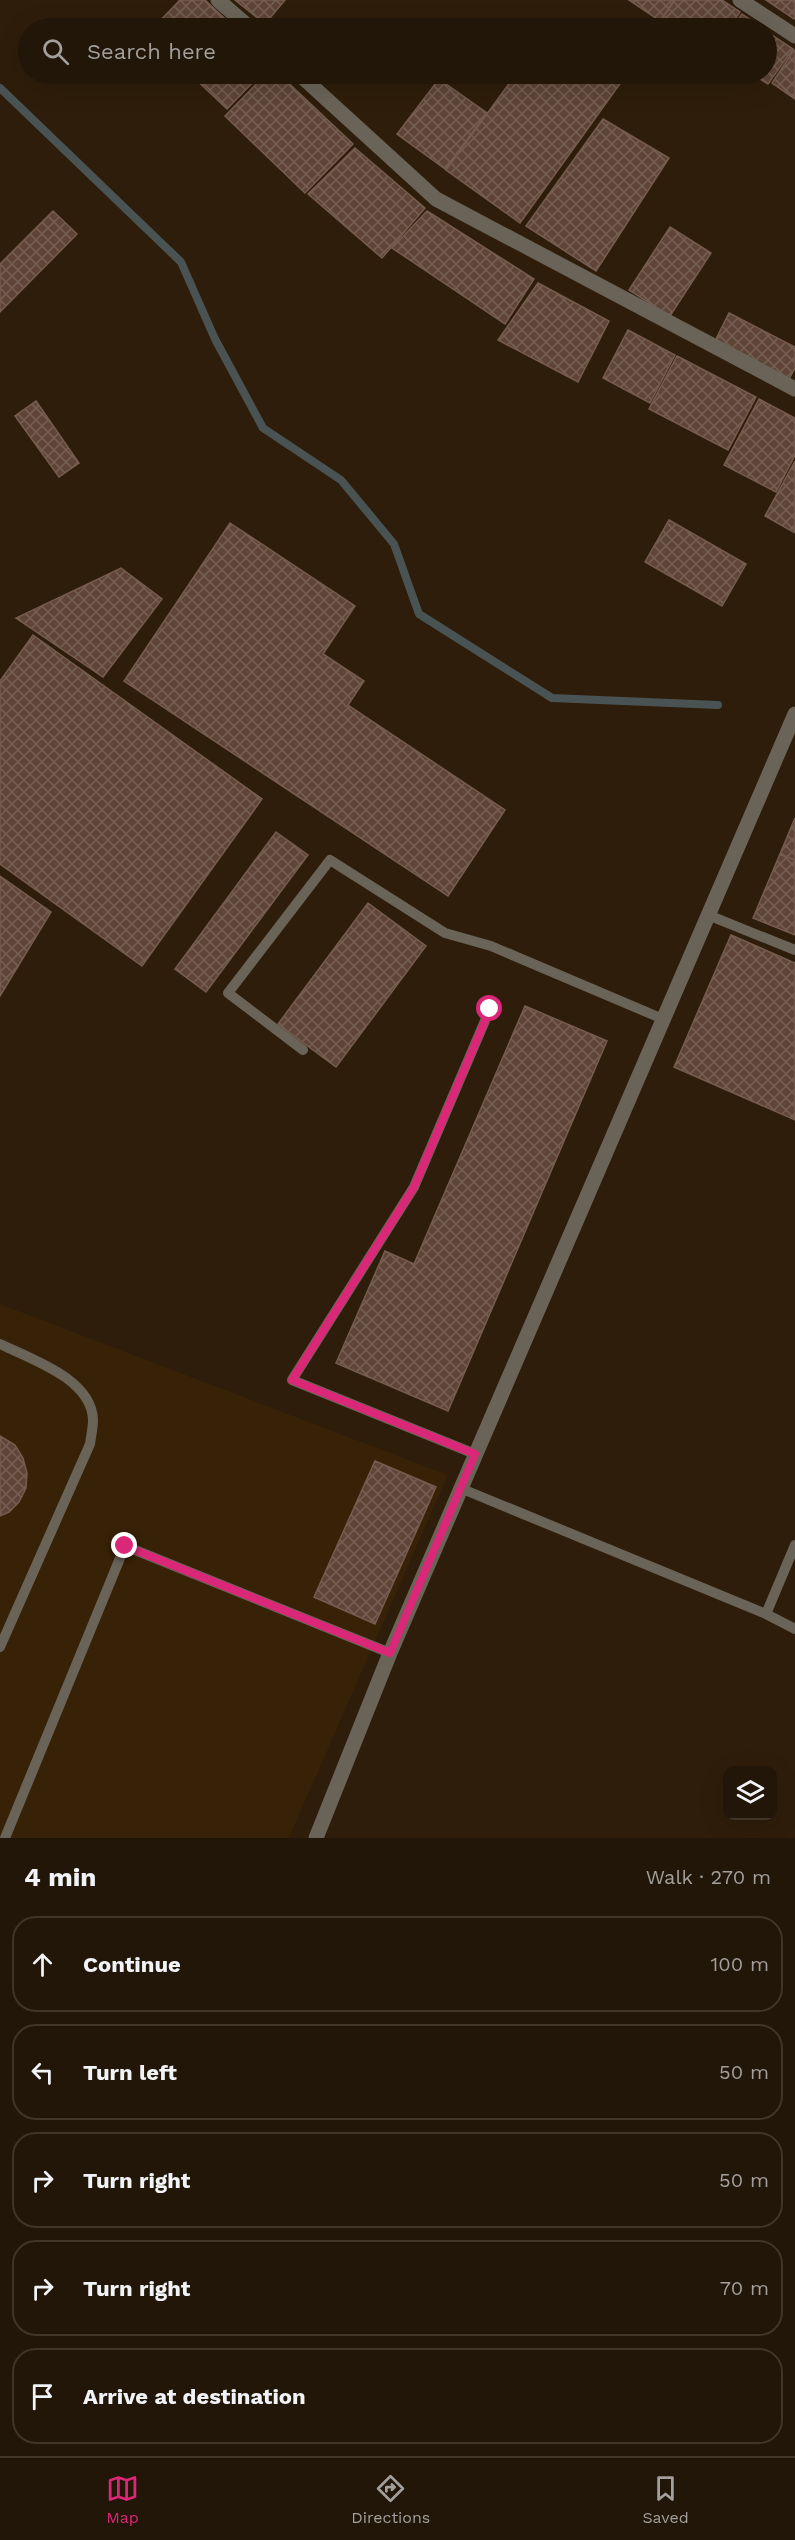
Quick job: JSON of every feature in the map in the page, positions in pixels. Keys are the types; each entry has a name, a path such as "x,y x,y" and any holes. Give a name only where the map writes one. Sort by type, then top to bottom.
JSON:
{"street":[{"path":"218,0 239,18"},
{"path":"741,0 768,18"},
{"path":"777,24 795,36"},
{"path":"310,84 436,199 795,389"},
{"path":"316,1838 390,1653 460,1488 795,714"}],"lane":[{"path":"303,1050 228,993 330,860 445,933 491,946 663,1019"},
{"path":"708,915 795,950"},
{"path":"475,1454 292,1380 414,1187 490,1009"},
{"path":"0,1344 52,1368 81,1388 93,1418 90,1444 0,1647"},
{"path":"460,1488 766,1614 795,1629"},
{"path":"766,1614 795,1545"},
{"path":"4,1838 125,1546 390,1653"}],"shaded area":[{"path":"0,1304 448,1475 289,1838 0,1838"}],"building":[{"path":"180,0 205,0 224,18 163,18"},
{"path":"235,0 285,0 270,18 258,18"},
{"path":"629,0 674,0 662,18 656,18"},
{"path":"675,0 722,0 740,12 736,18 663,18"},
{"path":"766,0 795,0 794,19"},
{"path":"777,38 793,49 777,71"},
{"path":"794,50 795,99 773,84 777,84 777,76"},
{"path":"201,84 251,84 227,109"},
{"path":"256,84 290,84 353,144 305,193 225,116"},
{"path":"435,84 446,84 487,113 445,169 397,134"},
{"path":"509,84 620,84 520,223 446,170"},
{"path":"603,119 669,158 596,271 526,226"},
{"path":"355,148 425,208 382,258 308,194"},
{"path":"53,211 77,234 0,312 0,264"},
{"path":"427,211 534,279 505,324 392,248"},
{"path":"670,227 711,253 670,316 629,290"},
{"path":"538,283 609,321 578,382 498,340"},
{"path":"729,313 795,347 795,368 788,381 714,343"},
{"path":"628,330 675,355 650,403 603,378"},
{"path":"677,356 756,397 728,450 649,409"},
{"path":"759,399 795,418 795,455 776,492 724,465"},
{"path":"36,401 79,463 59,477 15,416"},
{"path":"795,461 795,533 765,516"},
{"path":"669,520 746,564 722,606 645,562"},
{"path":"230,523 355,606 323,654 364,681 348,705 505,810 448,896 124,681"},
{"path":"121,568 162,599 103,677 16,618"},
{"path":"33,635 262,799 142,966 0,864 0,681"},
{"path":"795,818 795,860 780,854"},
{"path":"276,832 308,855 206,992 175,969"},
{"path":"780,854 795,860 795,935 753,918"},
{"path":"0,876 51,912 0,996"},
{"path":"368,903 426,946 336,1067 278,1024"},
{"path":"731,935 795,963 795,1120 674,1067"},
{"path":"525,1006 607,1041 448,1411 336,1363 385,1251 414,1264"},
{"path":"0,1436 15,1445 23,1458 27,1473 26,1488 19,1502 9,1512 0,1516"},
{"path":"375,1461 436,1487 375,1624 314,1597"}],"waterway":[{"path":"0,88 181,262 215,339 263,428 341,480 394,544 419,614 552,698 718,705"}],"route":[{"path":"125,1546 390,1653 475,1454 292,1380 414,1187 490,1009"}]}
